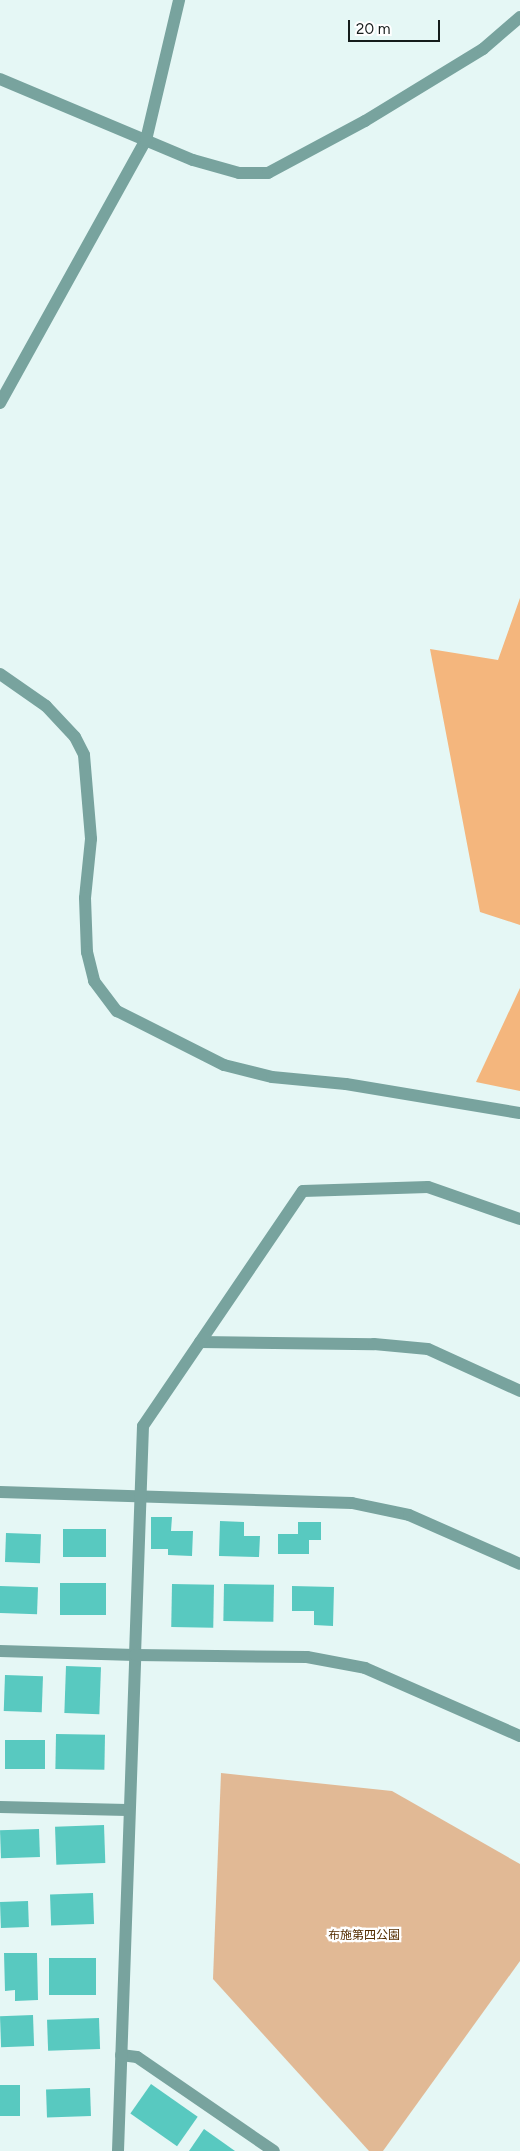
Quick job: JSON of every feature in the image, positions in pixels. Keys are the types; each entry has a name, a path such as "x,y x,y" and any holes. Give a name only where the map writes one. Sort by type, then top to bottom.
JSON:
{"street":[{"path":"0,403 146,140 178,0"},
{"path":"0,79 146,140 239,173 268,173 365,121 483,49 520,16"},
{"path":"0,674 46,706 75,737 84,755 91,839 85,898 87,952 94,981 117,1011 173,1042 240,1069 520,1113"},
{"path":"118,2151 127,1810 143,1426 303,1191 428,1187 520,1219"},
{"path":"200,1342 374,1344 428,1349 520,1391"},
{"path":"0,1492 352,1503 409,1515 520,1564"},
{"path":"0,1651 307,1657 365,1668 520,1736"},
{"path":"0,1807 127,1810"},
{"path":"121,2055 137,2057 274,2151"}],"green space":[{"name":"布施第四公園","path":"221,1773 392,1791 520,1864 520,1961 383,2151 369,2151 213,1979"}],"shaded area":[{"path":"520,598 520,925 480,912 430,649 498,660"},
{"path":"520,988 520,1091 476,1082"}],"building":[{"path":"151,1517 172,1517 171,1531 193,1531 192,1556 168,1555 168,1549 151,1549"},
{"path":"220,1521 244,1522 244,1536 260,1536 259,1557 219,1556"},
{"path":"298,1522 321,1522 321,1540 309,1540 309,1554 278,1554 278,1534 298,1534"},
{"path":"63,1529 106,1529 106,1557 63,1557"},
{"path":"6,1533 41,1534 40,1563 5,1562"},
{"path":"60,1583 106,1583 106,1615 60,1615"},
{"path":"172,1584 214,1585 213,1628 171,1627"},
{"path":"224,1584 274,1585 273,1622 223,1621"},
{"path":"0,1586 38,1587 37,1614 0,1613"},
{"path":"292,1586 334,1587 333,1626 314,1625 314,1611 292,1611"},
{"path":"66,1666 101,1667 99,1714 64,1713"},
{"path":"5,1675 43,1676 42,1712 4,1711"},
{"path":"56,1734 105,1735 104,1770 55,1769"},
{"path":"5,1740 45,1740 45,1769 5,1769"},
{"path":"104,1825 105,1863 56,1865 55,1827"},
{"path":"39,1829 40,1857 1,1858 0,1830"},
{"path":"93,1893 94,1924 51,1925 50,1895"},
{"path":"28,1901 29,1927 1,1928 0,1902"},
{"path":"4,1953 37,1953 38,2000 15,2001 15,1990 5,1991"},
{"path":"49,1958 96,1958 96,1995 49,1995"},
{"path":"33,2015 34,2046 1,2047 0,2016"},
{"path":"99,2018 100,2049 48,2051 47,2020"},
{"path":"151,2084 198,2117 177,2146 130,2113"},
{"path":"0,2085 20,2085 20,2116 0,2116"},
{"path":"90,2088 91,2116 47,2118 46,2090"},
{"path":"204,2129 235,2151 189,2151"}]}
